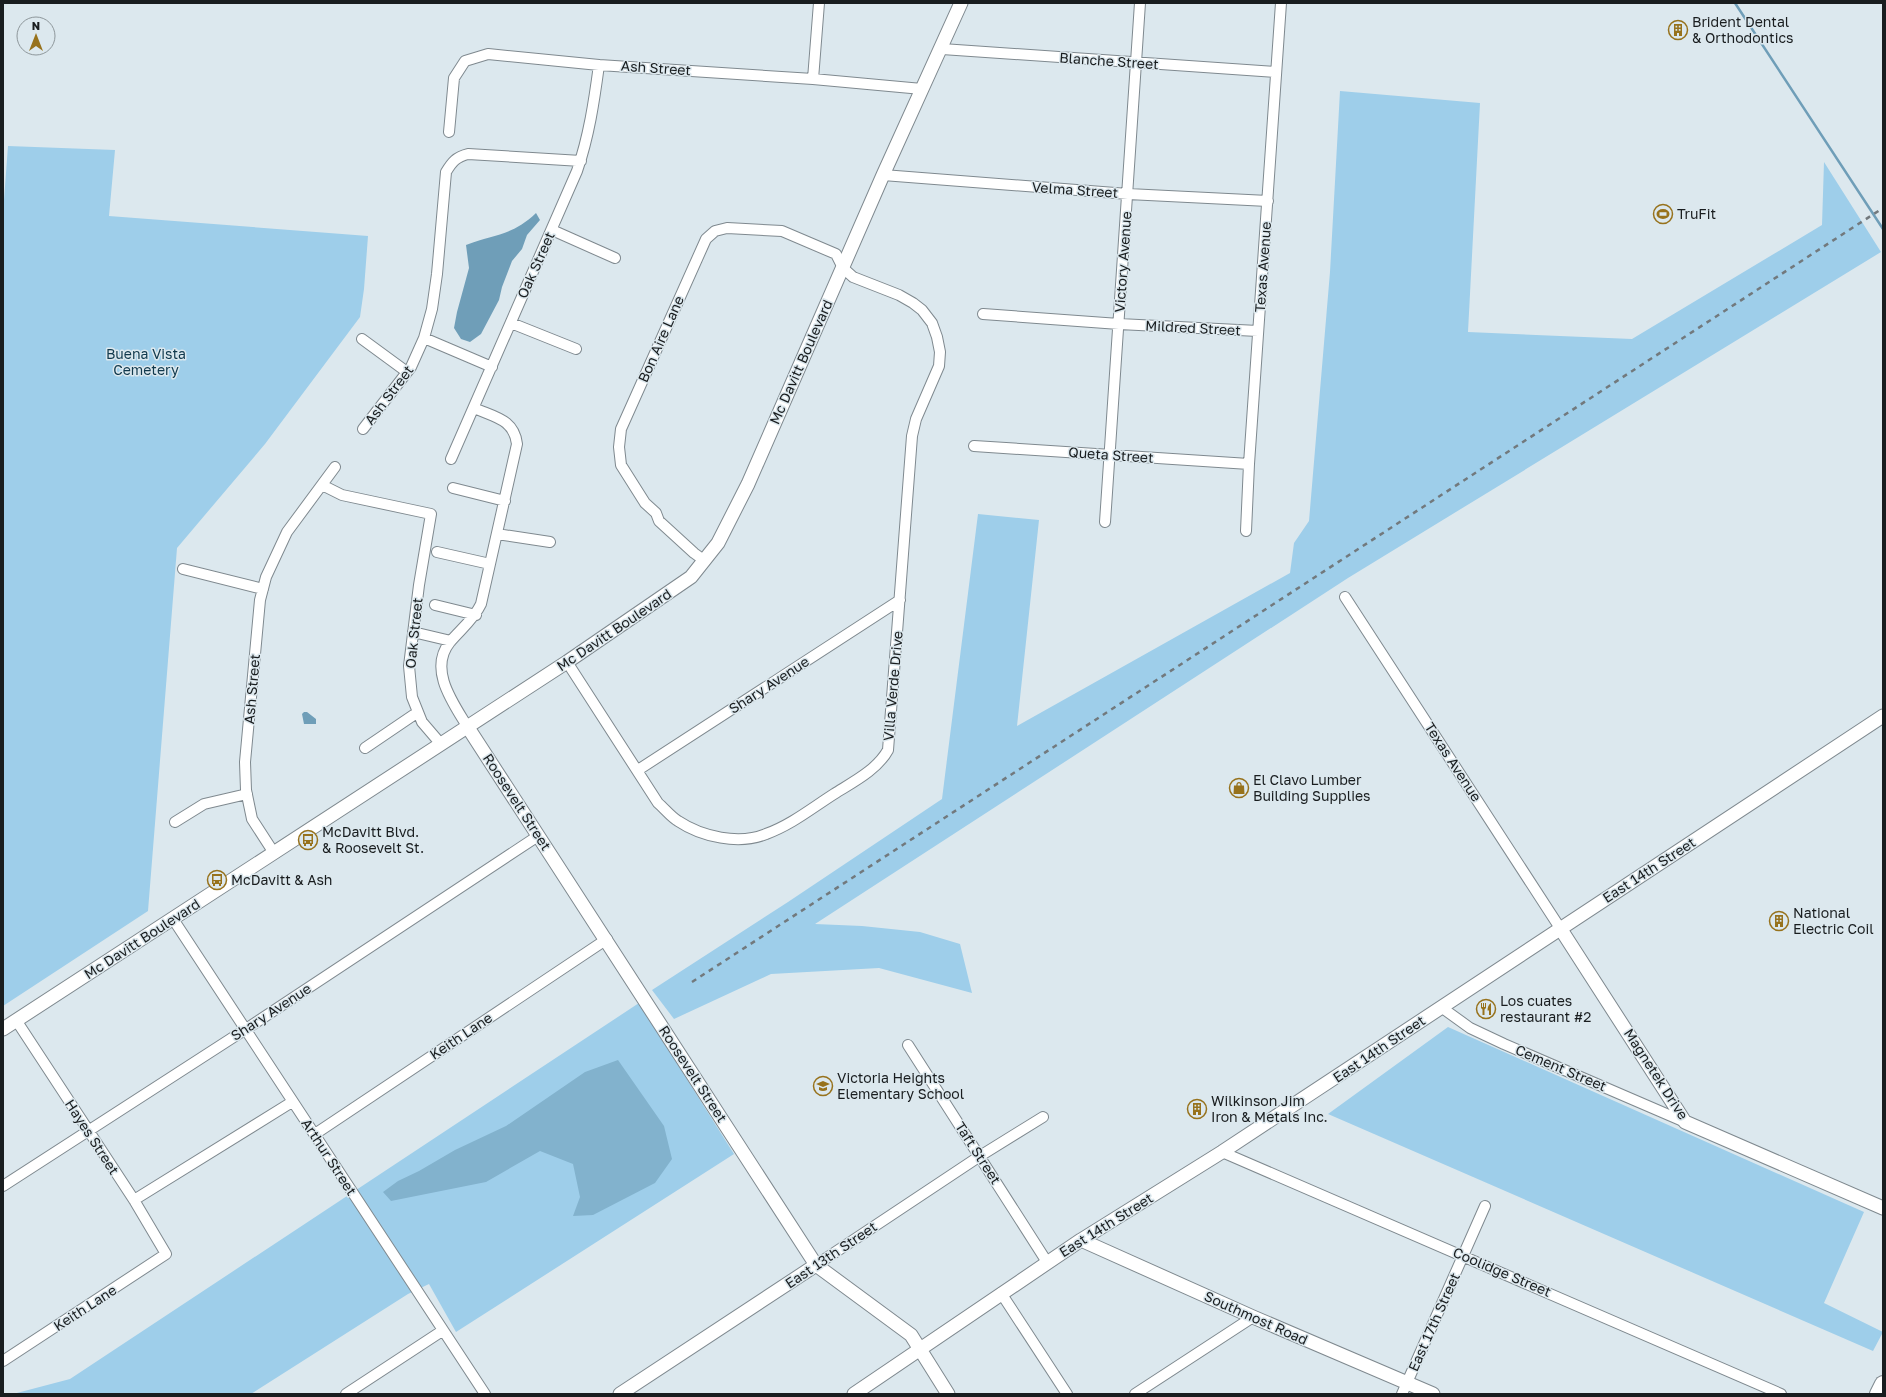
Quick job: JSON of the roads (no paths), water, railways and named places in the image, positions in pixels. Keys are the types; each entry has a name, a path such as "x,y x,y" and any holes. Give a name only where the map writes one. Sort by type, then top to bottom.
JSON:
{"street":[{"path":"813,79 819,3"},
{"name":"Mc Davitt Boulevard","path":"3,1029 440,743 567,662 675,590 691,577 718,543 748,484 883,175 942,49 961,3"},
{"name":"Victory Avenue","path":"1105,522 1140,3"},
{"name":"Texas Avenue","path":"1246,531 1248,464 1281,3"},
{"name":"Blanche Street","path":"942,49 1137,64 1276,72"},
{"name":"Ash Street","path":"449,132 454,78 465,61 488,54 599,65 813,79 922,89"},
{"name":"Oak Street","path":"451,459 581,161 593,113 599,65"},
{"name":"Ash Street","path":"363,429 411,368 424,338 432,309 437,274 446,172 452,161 459,156 468,154 581,161"},
{"name":"Velma Street","path":"883,175 1128,194 1268,201"},
{"name":"Bon Aire Lane","path":"705,561 694,554 659,521 656,513 645,503 621,466 619,447 621,430 706,239 715,230 727,228 782,231 836,254 843,268"},
{"path":"552,230 615,258"},
{"name":"Villa Verde Drive","path":"567,662 658,803 678,821 696,830 717,837 750,839 765,835 782,827 862,776 882,760 888,750 912,436 916,419 939,366 940,352 932,323 922,310 913,303 853,277 843,268"},
{"name":"Mildred Street","path":"983,314 1119,324 1258,331"},
{"path":"511,323 576,349"},
{"path":"424,338 492,367"},
{"path":"362,339 407,372"},
{"path":"467,726 445,688 442,672 443,656 452,641 476,615 481,604 516,451 515,432 505,422 474,408"},
{"name":"Queta Street","path":"974,446 1248,464"},
{"name":"Ash Street","path":"274,852 252,819 247,794 246,757 260,600 266,577 287,532 335,467"},
{"name":"Oak Street","path":"322,485 342,495 431,514 408,666 412,697 422,722 440,743"},
{"path":"453,488 505,501"},
{"path":"497,534 550,542"},
{"path":"437,552 490,564"},
{"path":"183,569 263,589"},
{"name":"Texas Avenue","path":"1345,597 1560,928"},
{"name":"Shary Avenue","path":"638,770 900,600"},
{"path":"435,606 476,615"},
{"path":"413,632 452,641"},
{"path":"365,748 418,712"},
{"name":"East 14th Street","path":"854,1394 920,1351 1047,1262 1222,1152 1883,716"},
{"name":"Roosevelt Street","path":"467,726 607,939 816,1265 911,1335 948,1394"},
{"path":"175,822 204,804 247,794"},
{"name":"Shary Avenue","path":"3,1186 87,1130 246,1029 538,836"},
{"name":"Arthur Street","path":"173,919 246,1029 292,1102 315,1134 442,1331 485,1394"},
{"name":"Magnetek Drive","path":"1560,928 1685,1122 1883,1208"},
{"name":"Keith Lane","path":"315,1134 607,939"},
{"name":"Cement Street","path":"1441,1007 1460,1022 1504,1044 1685,1122"},
{"name":"Hayes Street","path":"16,1020 134,1200 166,1254"},
{"name":"Taft Street","path":"908,1045 1047,1262"},
{"path":"134,1200 292,1102"},
{"name":"East 13th Street","path":"620,1394 980,1156 1043,1117"},
{"name":"Coolidge Street","path":"1222,1152 1781,1394"},
{"name":"East 17th Street","path":"1404,1388 1485,1206"},
{"name":"Southmost Road","path":"1081,1240 1253,1317 1404,1388 1433,1394"},
{"name":"Keith Lane","path":"3,1361 166,1254"},
{"path":"1001,1293 1067,1394"},
{"path":"1136,1394 1253,1317"},
{"path":"346,1394 442,1331"}],"waterway":[{"path":"1735,3 1883,229"}],"railway":[{"path":"692,982 1883,208"}],"place":[{"name":"Brident Dental & Orthodontics","path":"1678,30"},
{"name":"TruFit","path":"1663,214"},
{"name":"El Clavo Lumber Building Supplies","path":"1239,788"},
{"name":"McDavitt Blvd. & Roosevelt St.","path":"308,840"},
{"name":"McDavitt & Ash","path":"217,880"},
{"name":"National Electric Coil","path":"1779,921"},
{"name":"Los cuates restaurant #2","path":"1486,1009"},
{"name":"Victoria Heights Elementary School","path":"823,1086"},
{"name":"Wilkinson Jim Iron & Metals Inc.","path":"1197,1109"}],"park label":[{"name":"Buena Vista Cemetery","path":"146,362"}]}
